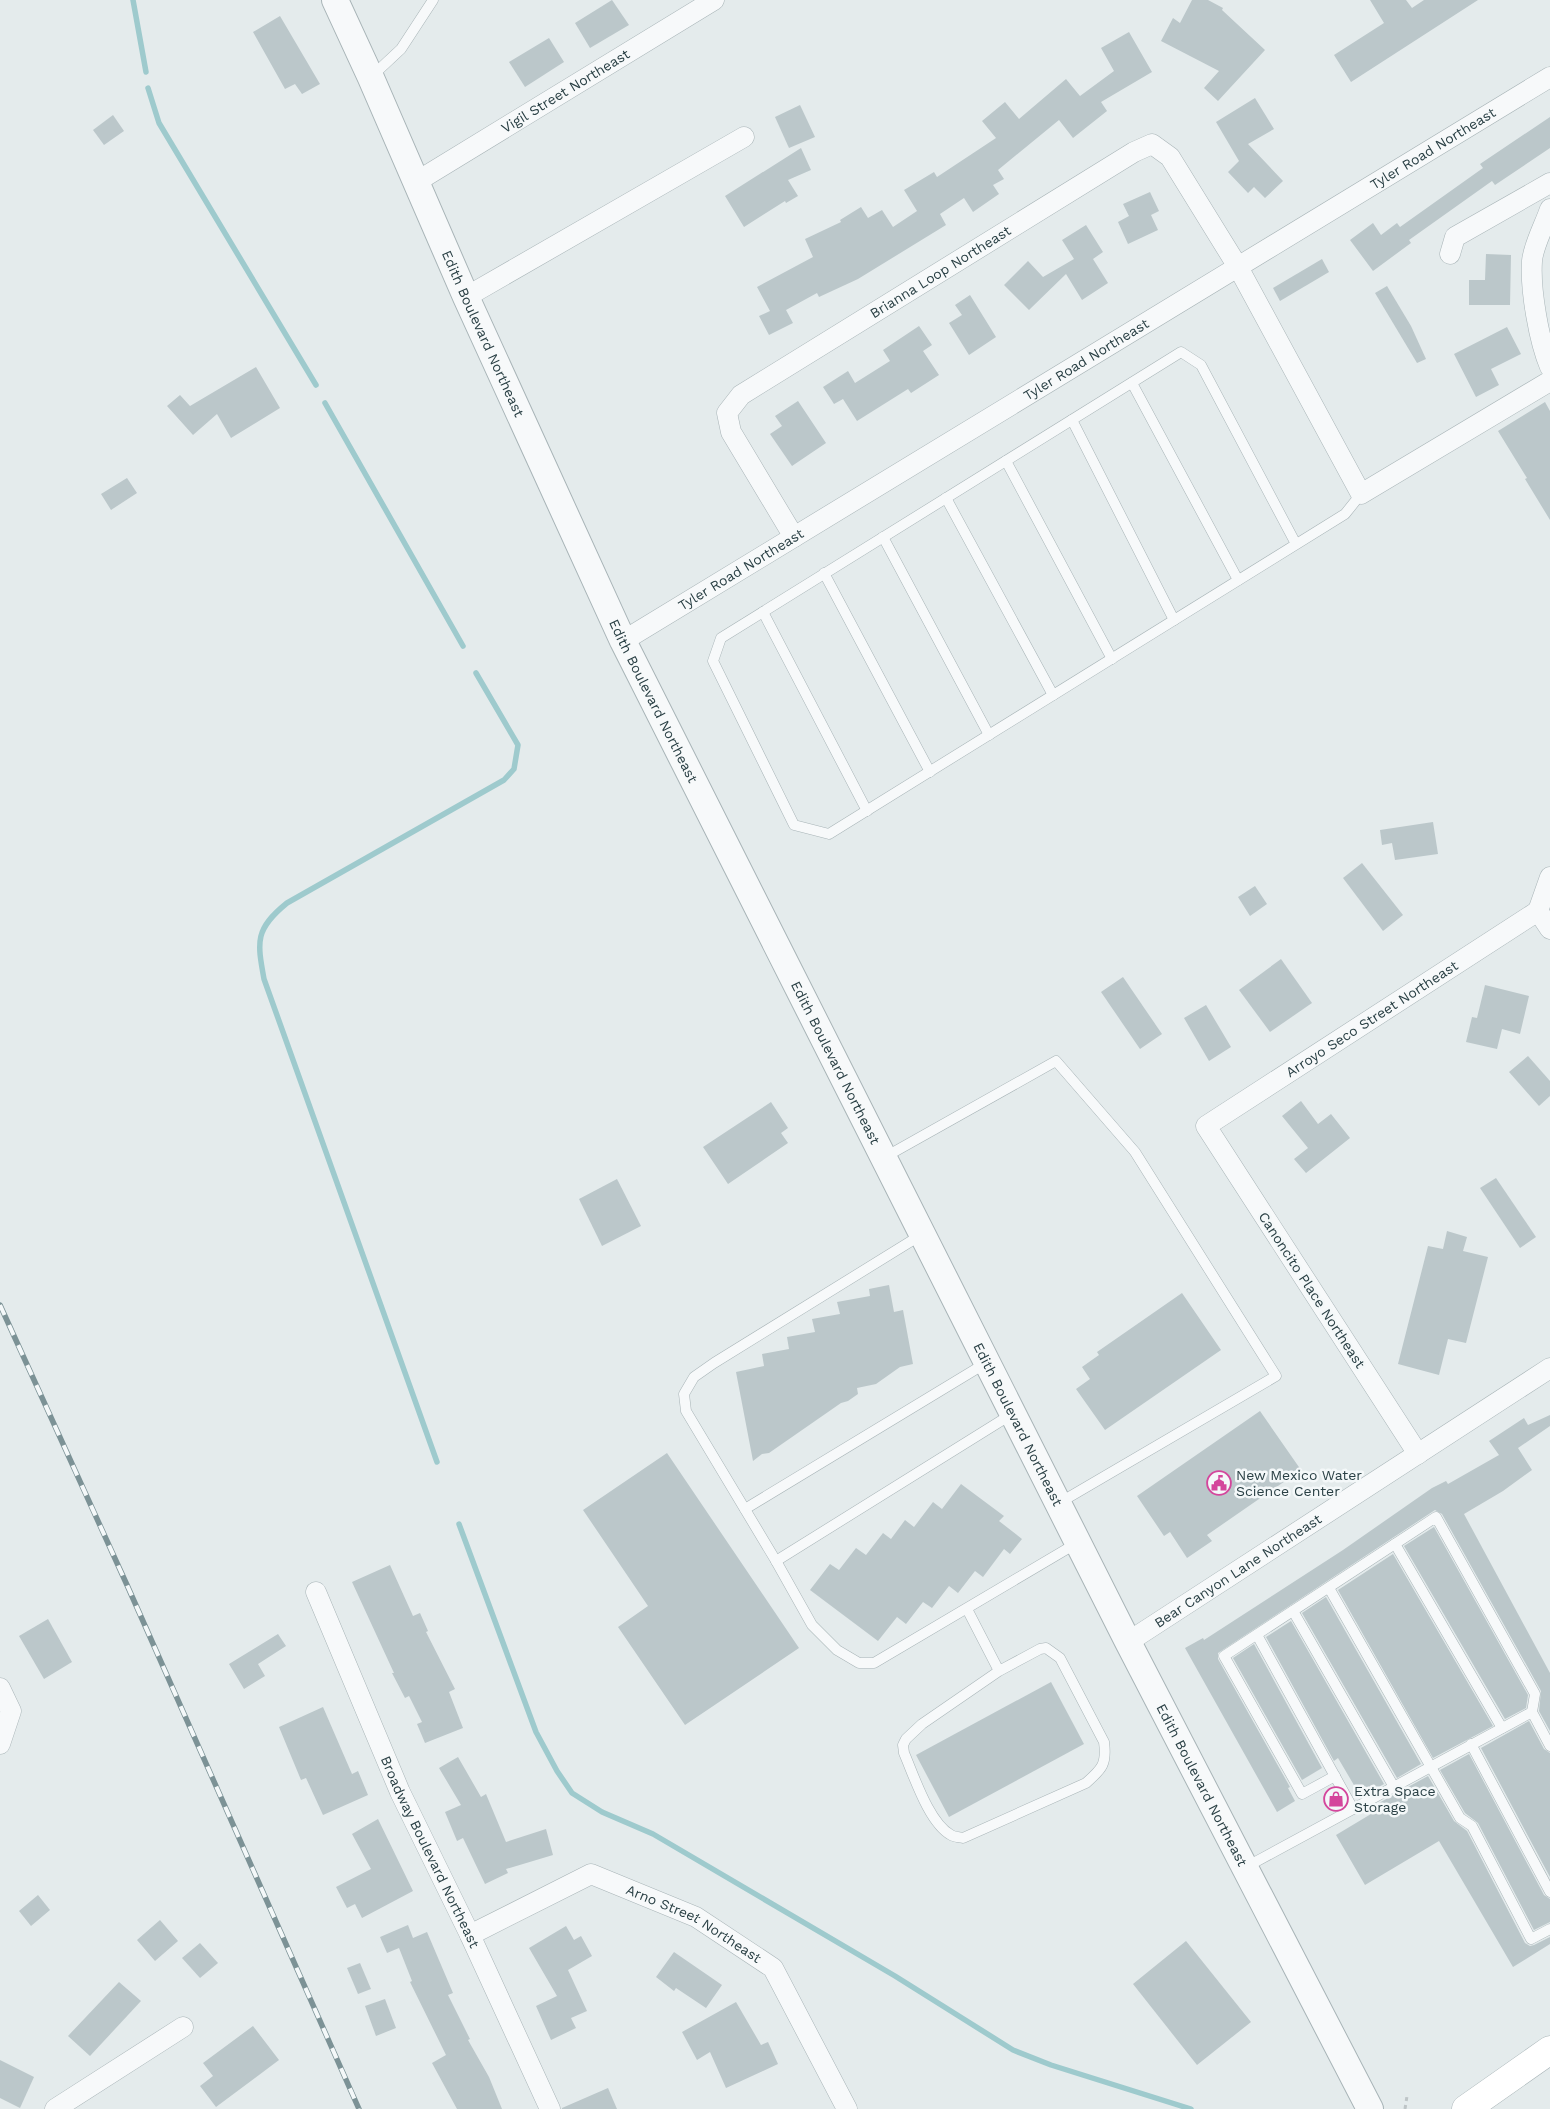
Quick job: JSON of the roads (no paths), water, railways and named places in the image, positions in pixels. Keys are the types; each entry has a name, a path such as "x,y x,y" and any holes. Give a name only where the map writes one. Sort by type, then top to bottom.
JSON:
{"main road":[{"path":"1466,2109 1550,2050"}],"street":[{"name":"Edith Boulevard Northeast","path":"335,0 466,297 623,641 1128,1642 1370,2109"},
{"name":"Vigil Street Northeast","path":"416,182 714,0"},
{"name":"Tyler Road Northeast","path":"623,641 1550,77"},
{"path":"466,297 744,137"},
{"name":"Brianna Loop Northeast","path":"794,538 731,432 727,413 741,395 1134,152 1152,144 1170,157 1238,267"},
{"path":"1450,254 1456,237 1550,183"},
{"path":"1550,209 1532,260 1535,300 1542,348 1550,367"},
{"path":"1238,267 1362,494 1550,381"},
{"path":"1550,877 1538,910 1550,930"},
{"name":"Arroyo Seco Street Northeast","path":"1206,1126 1538,910"},
{"name":"Canoncito Place Northeast","path":"1206,1126 1418,1454"},
{"name":"Bear Canyon Lane Northeast","path":"1128,1642 1550,1368"},
{"name":"Broadway Boulevard Northeast","path":"316,1592 400,1792 470,1935 550,2109"},
{"path":"0,1688 11,1711 0,1744"},
{"name":"Arno Street Northeast","path":"470,1935 591,1874 696,1917 773,1968 847,2109"},
{"path":"56,2109 184,2027"}],"lane":[{"path":"371,78 401,49 433,0"},
{"path":"1296,544 1201,365 1181,352 721,638 713,661 794,826 829,834 1345,514 1362,494"},
{"path":"1132,383 1238,580"},
{"path":"1072,420 1174,620"},
{"path":"1006,461 1112,659"},
{"path":"946,498 1053,695"},
{"path":"883,537 989,734"},
{"path":"824,574 930,772"},
{"path":"763,612 867,811"},
{"path":"884,1158 1056,1061 1135,1152 1276,1376 1058,1503"},
{"path":"922,1234 694,1377 684,1394 686,1411 812,1625 837,1650 859,1664 874,1663 1078,1543"},
{"path":"745,1509 987,1363"},
{"path":"776,1561 1012,1413"},
{"path":"1335,1776 1302,1794 1224,1656 1436,1517 1535,1694 1532,1712 1550,1746"},
{"path":"1395,1544 1502,1728"},
{"path":"1329,1588 1460,1818 1472,1826 1531,1939 1550,1928"},
{"path":"967,1609 999,1671"},
{"path":"1292,1611 1394,1787"},
{"path":"1257,1635 1353,1809"},
{"path":"1046,1648 1054,1653 1060,1658 1104,1742 1106,1754 1102,1768 1086,1783 963,1838 952,1836 942,1828 932,1814 904,1753 903,1744 922,1724 999,1671 1040,1649 1046,1648"},
{"path":"1245,1868 1532,1712"},
{"path":"1472,1744 1550,1892"}],"waterway":[{"path":"133,0 146,72"},
{"path":"148,88 159,123 316,385"},
{"path":"325,403 463,646"},
{"path":"437,1462 264,979 260,945 264,928 287,903 504,780 514,769 518,745 476,673"},
{"path":"459,1524 536,1732 557,1771 572,1793 602,1812 653,1834 895,1976 1013,2050 1051,2065 1191,2109"}],"railway":[{"path":"0,1305 127,1585 359,2109"}],"place":[{"name":"New Mexico Water Science Center","path":"1219,1483"},
{"name":"Extra Space Storage","path":"1336,1799"}]}
